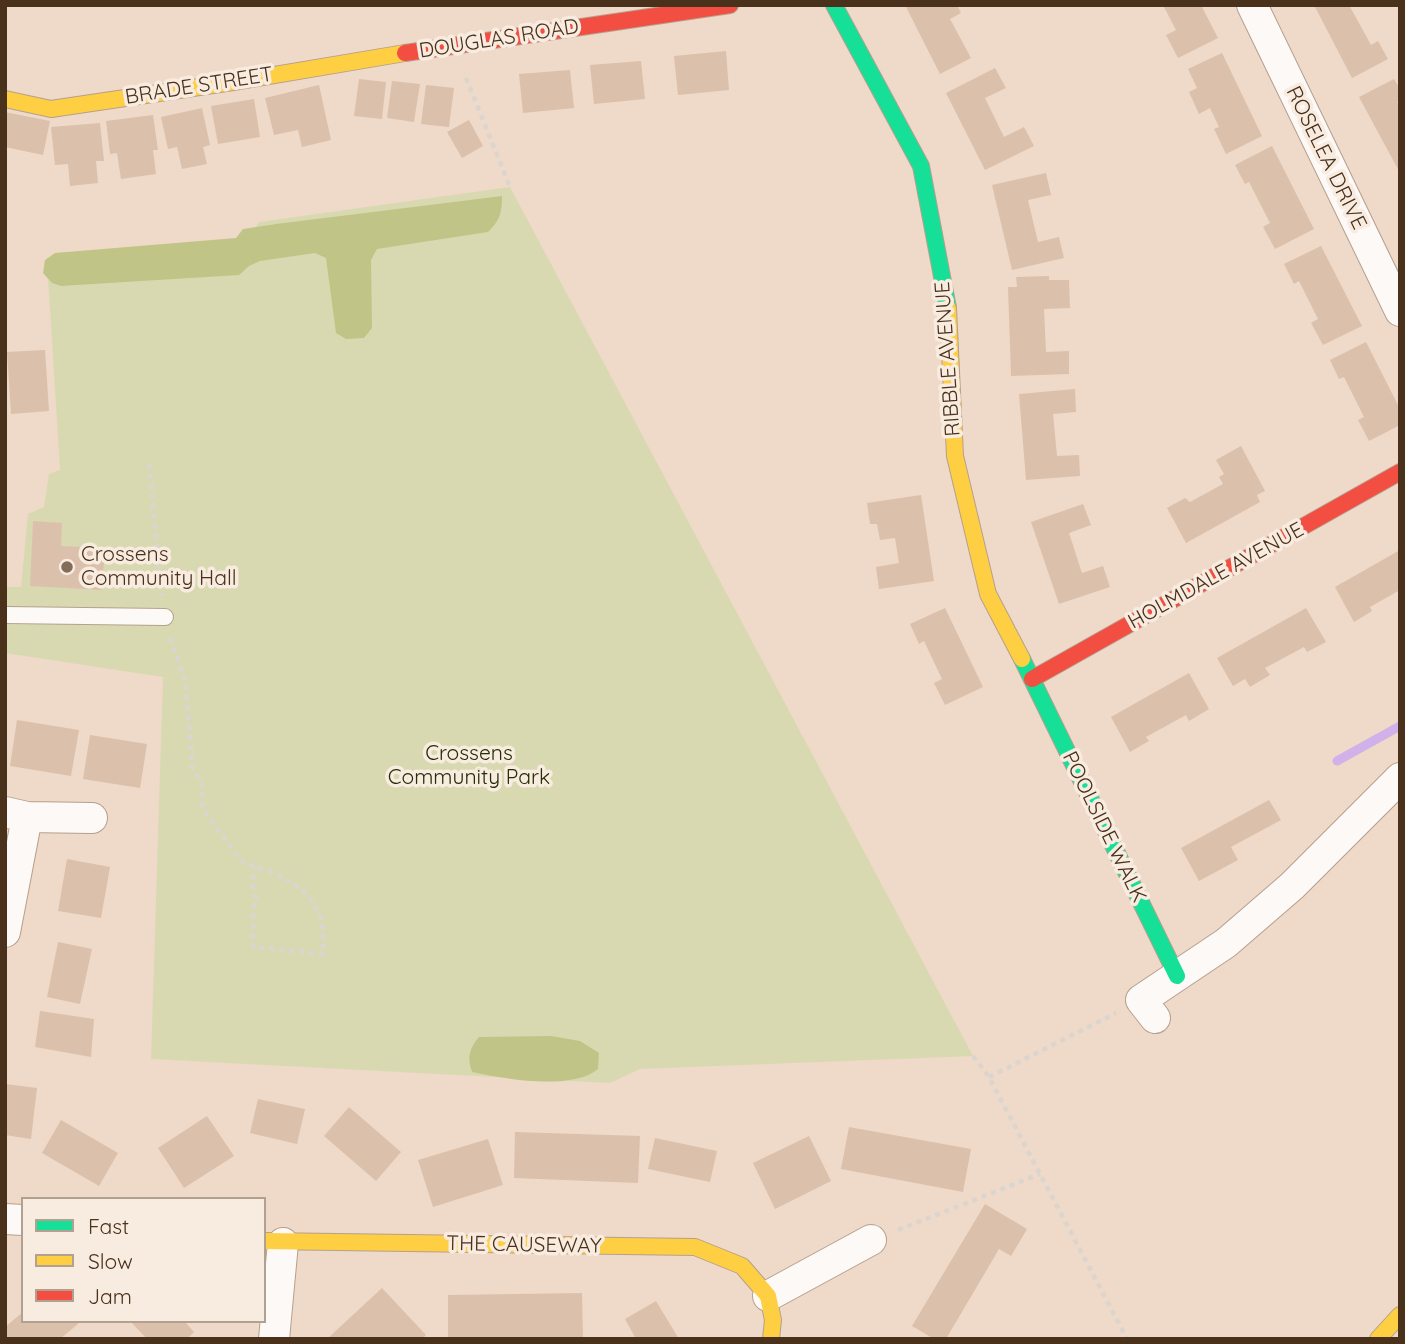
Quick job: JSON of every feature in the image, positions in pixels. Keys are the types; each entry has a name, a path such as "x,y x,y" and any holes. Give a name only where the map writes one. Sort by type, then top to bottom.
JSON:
{"main road":[{"name":"DOUGLAS ROAD","path":"393,56 730,5"},
{"name":"RIBBLE AVENUE","path":"834,5 921,166 948,305 955,456 988,594 1032,679"},
{"name":"BRADE STREET","path":"5,99 51,108 393,56"},
{"name":"HOLMDALE AVENUE","path":"1032,679 1400,472"},
{"name":"POOLSIDE WALK","path":"1032,679 1177,976"},
{"name":"THE CAUSEWAY","path":"274,1242 695,1247 742,1266 768,1296"},
{"path":"768,1296 773,1320 771,1339"},
{"path":"1378,1339 1400,1315"}],"street":[{"name":"ROSELEA DRIVE","path":"1252,5 1400,311"},
{"path":"1148,1009 1177,976 1226,943 1292,886 1400,778"},
{"path":"5,932 16,815 92,818"},
{"path":"768,1296 871,1240"},
{"path":"274,1242 274,1339"}],"lane":[{"path":"5,615 164,617"}],"path":[{"path":"452,45 510,187"},
{"path":"149,464 164,617 186,683 192,767 202,784 201,807 241,862 255,867 285,879 302,889 313,902 322,919 324,954 253,947 256,898 252,884 255,867"},
{"path":"989,1077 1148,1009"},
{"path":"973,1056 989,1077 1128,1339"},
{"path":"871,1240 1040,1174"}],"green space":[{"name":"Crossens Community Park","path":"510,187 973,1056 640,1069 610,1083 151,1059 163,677 5,653 5,587 21,587 28,514 44,507 49,474 60,470 48,276 232,264 259,222"},
{"path":"502,196 499,216 488,232 377,249 371,260 372,328 364,338 346,339 336,333 326,258 315,253 260,261 239,275 61,286 52,283 43,273 45,260 55,253 236,238 243,229"},
{"path":"551,1036 580,1041 599,1053 598,1069 572,1080 555,1081 520,1080 472,1072 470,1053 479,1037"}],"building":[{"path":"905,5 957,5 961,13 950,19 971,58 940,74"},
{"path":"1163,5 1201,5 1218,38 1178,58 1166,35 1176,30"},
{"path":"1314,5 1349,5 1371,45 1378,41 1388,59 1352,78"},
{"path":"726,51 729,90 678,95 674,56"},
{"path":"1222,53 1262,136 1226,154 1214,129 1219,127 1210,108 1199,114 1189,92 1197,88 1188,69"},
{"path":"641,61 645,99 594,104 590,65"},
{"path":"995,68 1006,88 985,98 1004,137 1024,127 1034,146 985,170 946,93"},
{"path":"570,70 574,108 523,113 519,74"},
{"path":"359,79 386,82 382,119 354,116"},
{"path":"1394,79 1400,89 1400,100 1397,102 1400,107 1400,173 1359,97"},
{"path":"392,81 420,84 414,122 387,118"},
{"path":"319,85 331,140 302,147 298,130 274,135 265,98"},
{"path":"426,85 454,88 449,127 421,124"},
{"path":"254,99 260,137 218,144 211,106"},
{"path":"202,108 210,145 203,147 207,164 182,169 177,147 168,149 161,117"},
{"path":"5,112 50,121 43,155 5,147"},
{"path":"153,115 158,150 153,150 156,174 121,179 117,153 110,154 106,121"},
{"path":"469,120 483,146 462,158 447,132"},
{"path":"100,123 104,161 96,161 98,183 70,186 68,164 55,165 51,127"},
{"path":"1272,146 1314,229 1275,249 1263,227 1270,223 1249,182 1245,184 1235,165"},
{"path":"1046,173 1051,195 1028,200 1038,242 1059,237 1064,258 1012,270 992,185"},
{"path":"1321,246 1362,326 1323,345 1311,323 1318,319 1299,281 1294,284 1284,264"},
{"path":"1049,276 1049,280 1069,280 1070,308 1044,309 1046,352 1069,351 1069,374 1011,376 1008,287 1017,287 1016,277"},
{"path":"1366,342 1400,409 1400,425 1369,441 1358,420 1364,417 1344,377 1339,379 1330,360"},
{"path":"45,350 49,411 11,414 7,352"},
{"path":"1075,389 1076,412 1053,414 1057,456 1079,455 1080,476 1026,480 1019,394"},
{"path":"1241,446 1265,491 1257,495 1260,502 1186,543 1167,508 1185,498 1190,502 1223,484 1219,477 1224,474 1216,460"},
{"path":"921,495 934,581 879,589 876,567 899,563 895,538 880,540 877,524 870,524 867,503"},
{"path":"1083,504 1091,525 1069,533 1082,573 1103,566 1110,587 1059,604 1031,522"},
{"name":"Crossens Community Hall","path":"33,521 62,523 61,546 105,548 102,590 30,586"},
{"path":"1400,550 1400,590 1370,607 1372,611 1354,622 1335,587"},
{"path":"945,608 983,687 945,705 934,683 942,679 924,641 919,644 910,624"},
{"path":"1306,608 1326,642 1307,652 1304,647 1265,668 1270,675 1250,687 1245,679 1233,686 1217,658"},
{"path":"1189,673 1209,709 1189,721 1186,715 1146,737 1149,741 1130,752 1111,717"},
{"path":"17,720 79,730 71,776 10,766"},
{"path":"90,735 147,744 140,788 83,779"},
{"path":"1269,800 1281,820 1231,847 1238,860 1199,881 1181,848"},
{"path":"67,859 110,867 101,918 58,911"},
{"path":"58,942 92,949 80,1004 47,997"},
{"path":"40,1011 94,1019 91,1057 35,1047"},
{"path":"5,1084 37,1088 31,1139 5,1135"},
{"path":"258,1099 305,1109 297,1144 250,1133"},
{"path":"349,1107 401,1152 376,1181 324,1136"},
{"path":"207,1116 234,1156 184,1188 158,1148"},
{"path":"61,1120 118,1153 99,1186 42,1153"},
{"path":"849,1127 971,1149 963,1192 841,1169"},
{"path":"515,1132 640,1136 638,1183 514,1178"},
{"path":"809,1136 831,1181 775,1209 753,1163"},
{"path":"655,1138 717,1151 710,1182 648,1169"},
{"path":"488,1139 503,1185 433,1207 418,1160"},
{"path":"985,1204 1027,1229 1011,1256 999,1249 946,1339 934,1339 912,1326"},
{"path":"382,1288 426,1335 422,1339 327,1339"},
{"path":"582,1293 583,1339 448,1339 448,1295"},
{"path":"656,1301 679,1339 636,1339 625,1319"},
{"path":"21,1314 21,1323 78,1324 60,1339 5,1339 5,1327"},
{"path":"132,1323 186,1323 194,1332 187,1339 147,1339"}],"waterway":[{"path":"1337,761 1400,726"}],"traffic: fast":[{"path":"834,5 921,166 948,308"},
{"path":"1022,659 1177,976"}],"traffic: slow":[{"path":"5,99 51,109 405,53"},
{"path":"948,308 955,456 988,594 1022,659"},
{"path":"266,1241 695,1247 742,1266 768,1296 773,1320 771,1339"},
{"path":"1378,1339 1400,1315"}],"traffic: jam":[{"path":"405,53 730,5"},
{"path":"1032,679 1400,472"}],"place":[{"name":"Crossens Community Hall","path":"67,567"}]}
